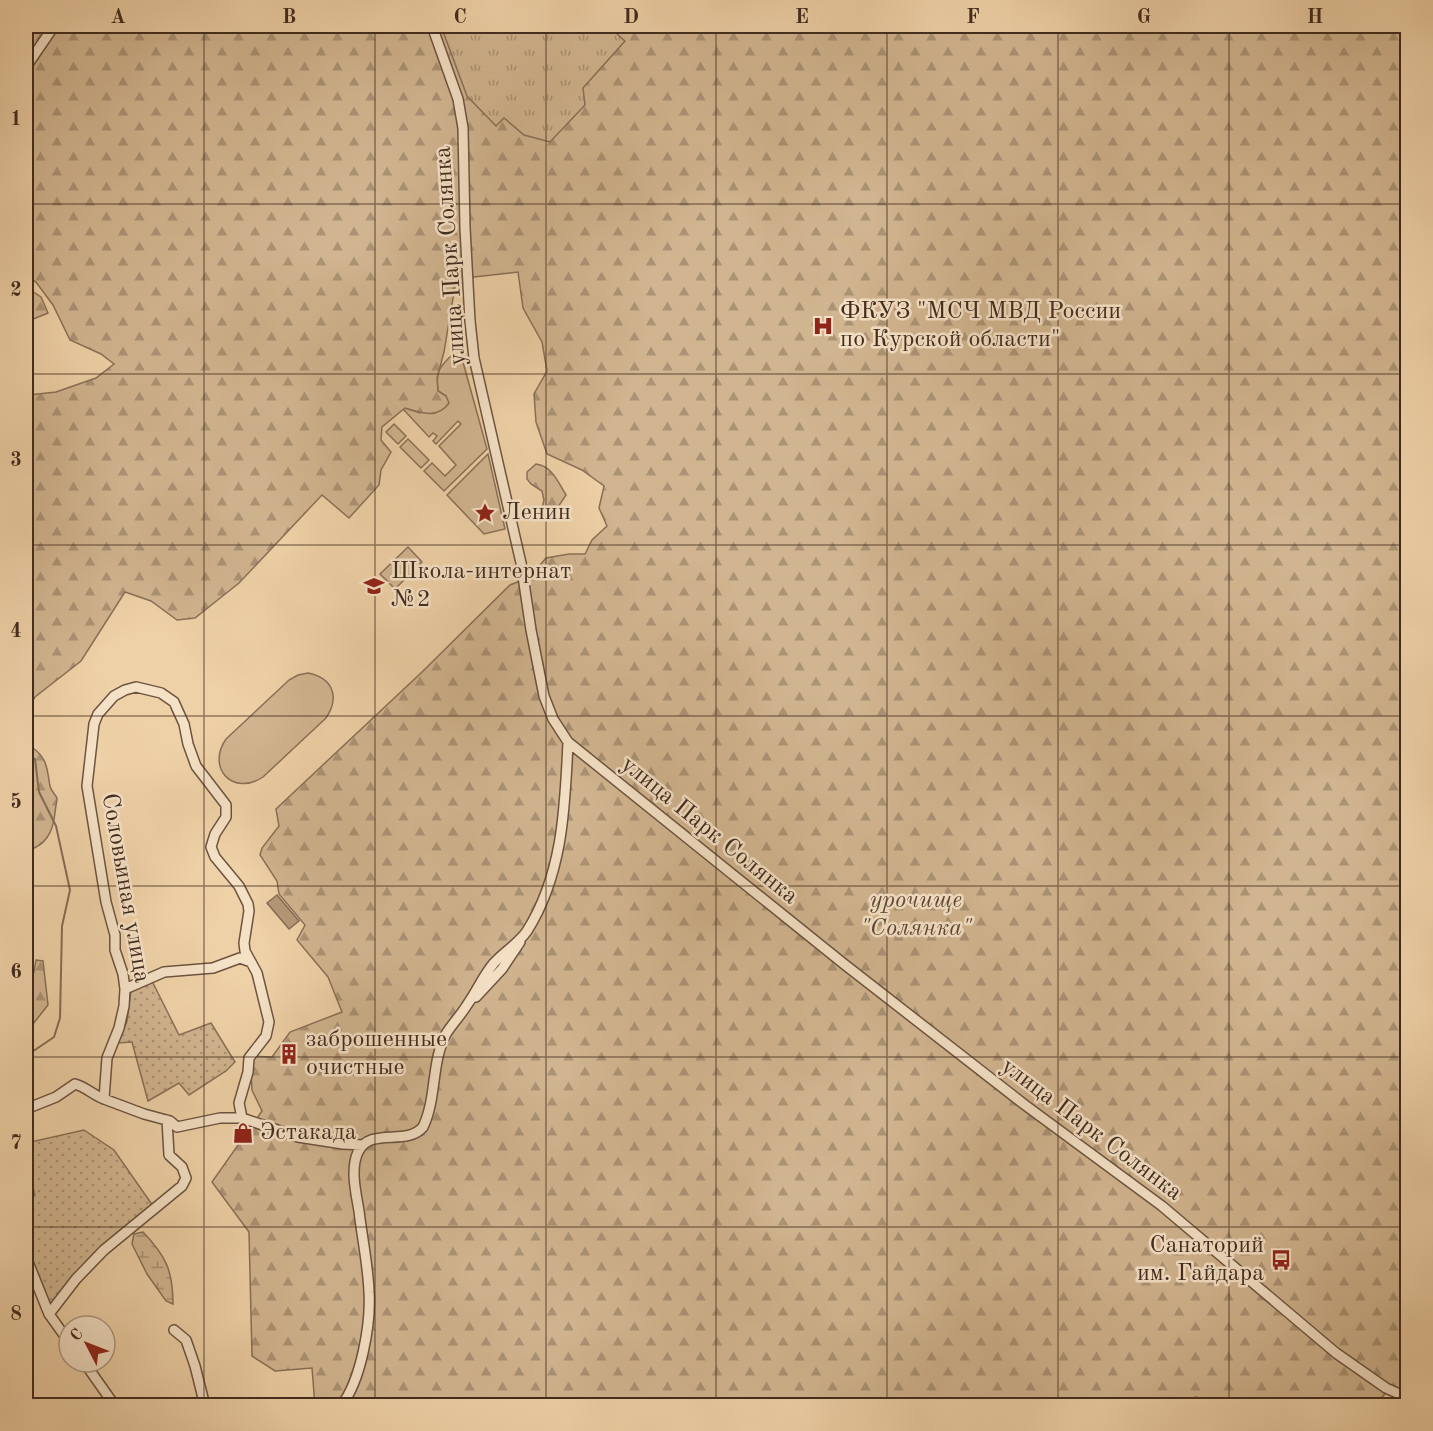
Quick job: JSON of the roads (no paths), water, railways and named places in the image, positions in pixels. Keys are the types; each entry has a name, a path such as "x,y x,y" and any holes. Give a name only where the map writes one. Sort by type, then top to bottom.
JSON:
{"street":[{"path":"26,67 54,26"},
{"name":"улица Парк Солянка","path":"432,26 458,99 463,128 465,228 474,357 521,563 544,696 568,742 844,964 1025,1105 1162,1206 1336,1353 1386,1388 1407,1398"},
{"name":"Соловьиная улица","path":"104,1099 107,1058 119,1029 125,990 123,974 115,950 115,935 104,894 87,786 94,724 104,705 125,690 136,687 151,689 168,696 184,724 196,766 226,805 226,817 215,834 211,847 215,857 246,897 249,911 243,943 251,962"},
{"path":"341,1406 358,1374 365,1340 370,1293 355,1181 357,1153 371,1140 410,1136 423,1127 439,1052 446,1035 468,1005 486,972 504,952 523,937 537,912 556,861 566,802 568,742"},
{"path":"125,990 164,972 213,968 240,958 251,962 257,973 269,1022 266,1036 249,1058 248,1072 239,1103 242,1118"},
{"path":"26,1109 56,1097 75,1084 83,1086 104,1099 167,1120 177,1127 220,1118 242,1118 298,1137 363,1145"},
{"path":"49,1314 76,1279 104,1250 182,1186 186,1178 182,1167 169,1155 167,1120"},
{"path":"26,1257 49,1314 57,1325"},
{"path":"174,1330 186,1340 205,1406"},
{"path":"92,1374 115,1406"}],"waterway":[{"path":"26,754 35,759 39,792 56,826 70,890 62,926 60,1018 54,1037 26,1056"}],"place":[{"name":"ФКУЗ \"МСЧ МВД России по Курской области\"","path":"823,326"},
{"name":"Ленин","path":"485,513"},
{"name":"Школа-интернат №2","path":"374,586"},
{"name":"заброшенные очистные","path":"289,1054"},
{"name":"Эстакада","path":"243,1133"},
{"name":"Санаторий им. Гайдара","path":"1281,1260"}],"park label":[{"name":"урочище \"Солянка\"","path":"916,915"}]}
